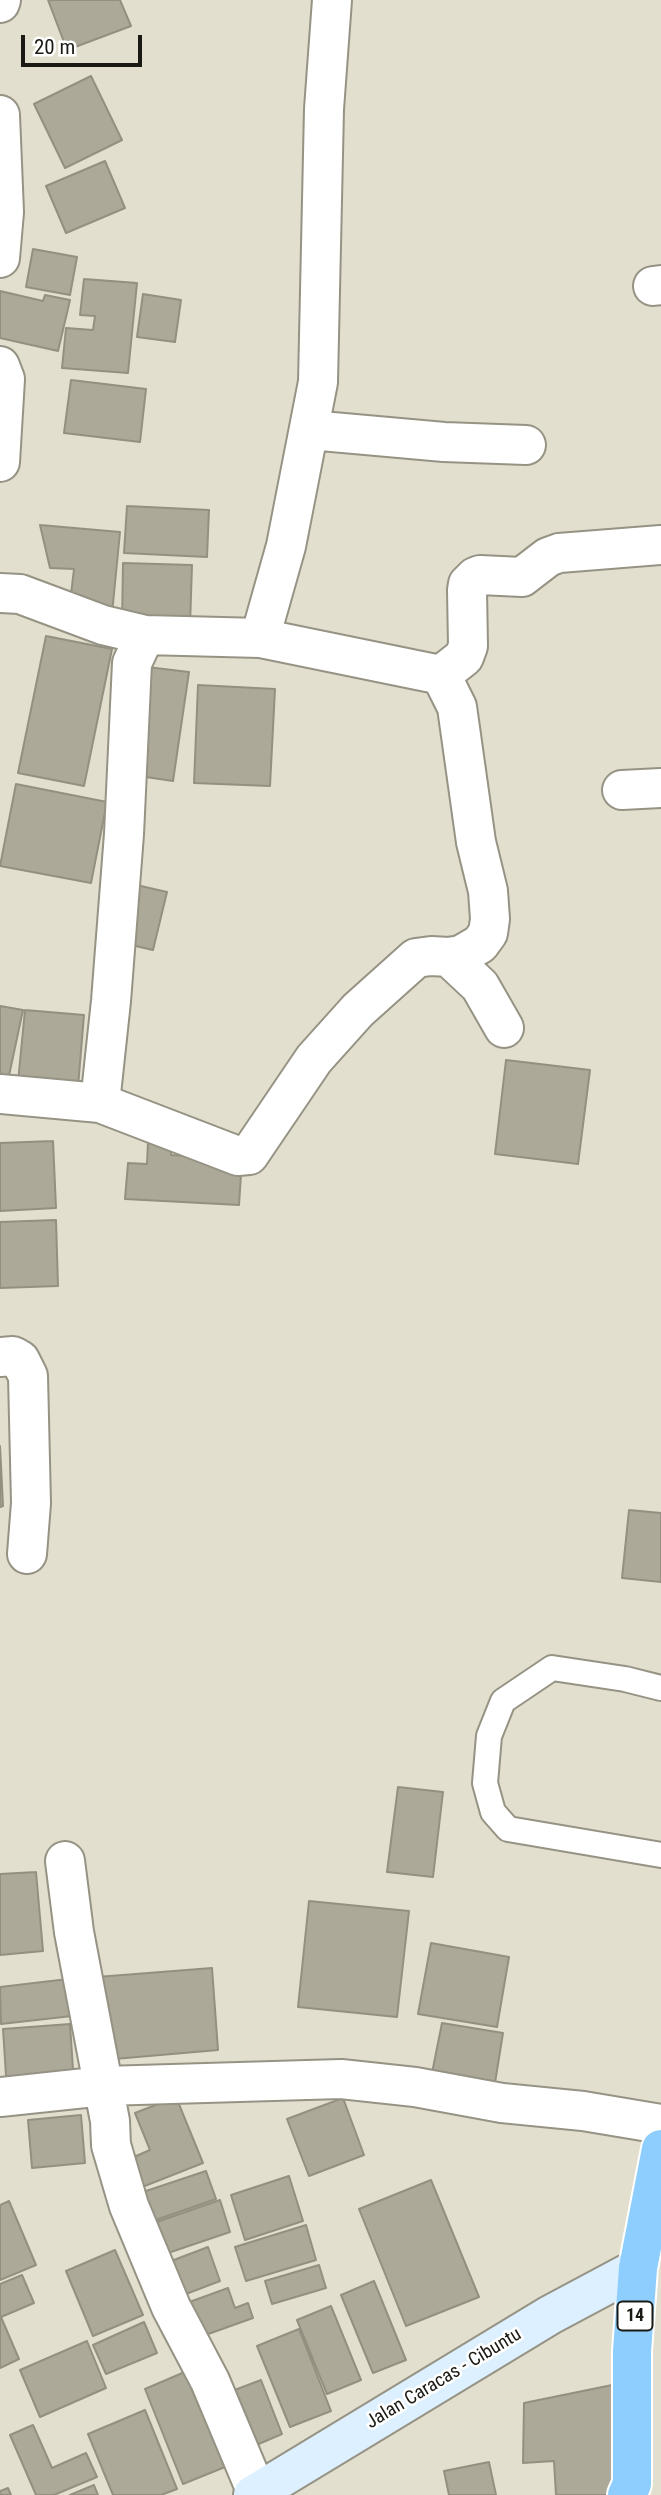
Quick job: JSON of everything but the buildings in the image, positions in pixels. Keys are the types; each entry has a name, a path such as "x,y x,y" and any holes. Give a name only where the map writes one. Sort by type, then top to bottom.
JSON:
{"highway":[{"name":"14","path":"640,2485 632,2351 638,2268 661,2149"}],"street":[{"path":"260,638 286,546 318,382 324,109 332,0"},
{"path":"0,115 4,212 0,258"},
{"path":"0,366 5,379 0,462"},
{"path":"310,430 526,446"},
{"path":"0,593 20,594 103,625 145,635 260,638 441,675 464,657 468,646 467,590 468,584 475,577 522,577 548,557 559,553 661,545"},
{"path":"100,1103 123,848 131,663 145,635"},
{"path":"0,1094 100,1103 244,1157 255,1147 314,1059 358,1010 416,958 461,955 480,944 488,933 488,891 477,842 457,707 441,675"},
{"path":"622,790 661,788"},
{"path":"449,957 480,986 504,1028"},
{"path":"0,1357 13,1356 20,1360 28,1376 31,1503 27,1554"},
{"path":"65,1861 74,1932 110,2121 110,2145 129,2206 171,2307 210,2381 255,2494"},
{"path":"0,2097 104,2085 341,2079 415,2087 502,2103 583,2111 661,2124"},
{"name":"Jalan Caracas - Cibuntu","path":"255,2494 550,2315 638,2268"}],"lane":[{"path":"661,1688 625,1679 552,1668 503,1701 489,1735 485,1783 494,1812 508,1829 661,1856"}]}
